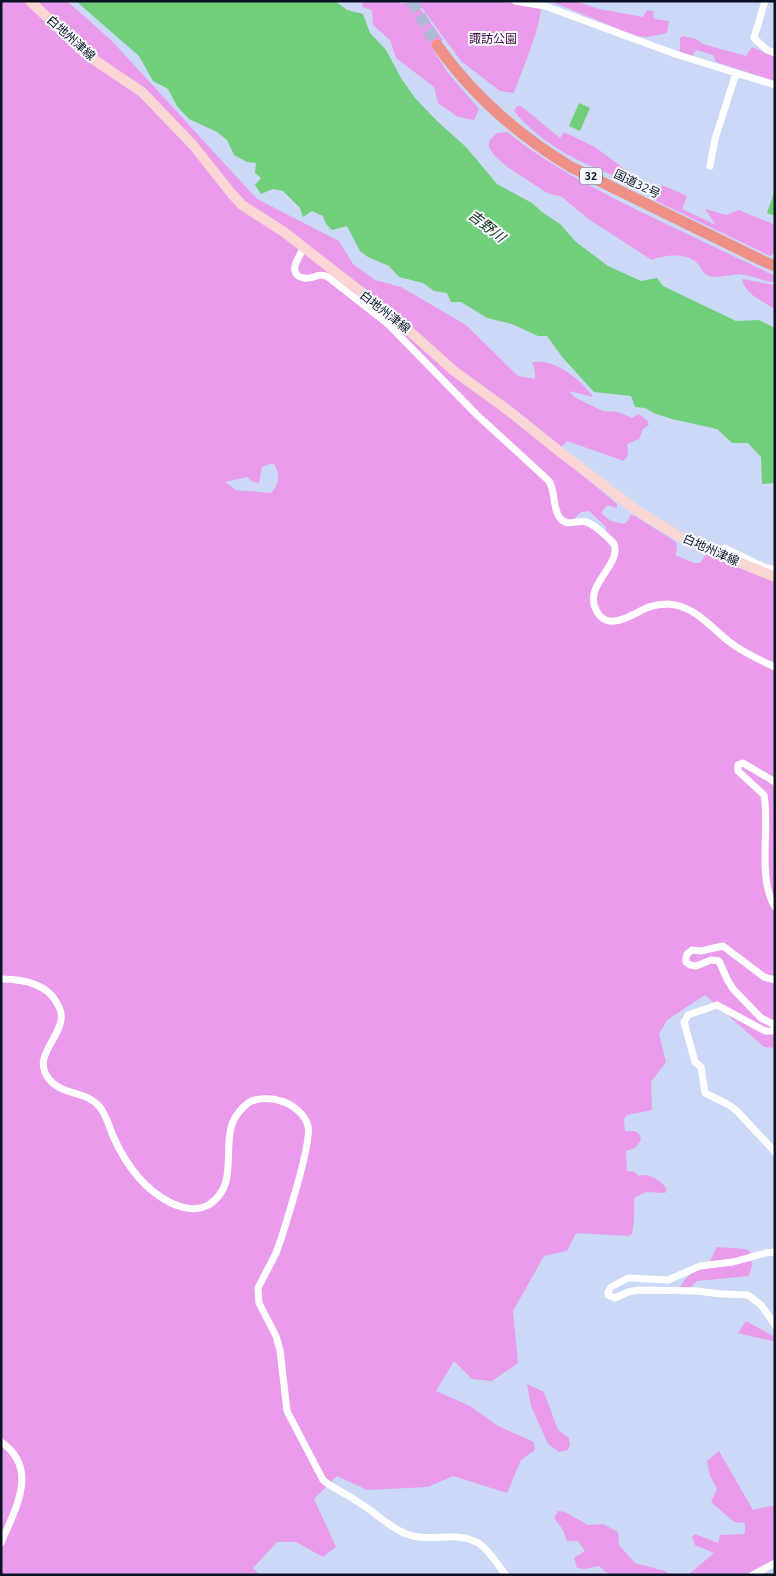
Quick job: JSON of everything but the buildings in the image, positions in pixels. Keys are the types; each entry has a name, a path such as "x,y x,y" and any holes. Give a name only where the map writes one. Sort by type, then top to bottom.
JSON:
{"highway":[{"name":"国道32号","path":"437,45 477,95 520,133 545,151 571,167 775,266"}],"main road":[{"name":"白地州津線","path":"30,1 87,55 142,92 153,102 194,145 230,193 242,205 284,232 397,320 454,371 509,411 623,501 678,536 716,554 775,577"}],"street":[{"path":"515,1 545,6 666,51 775,84"},
{"path":"765,1 754,38 762,47 775,54"},
{"path":"710,166 736,73"},
{"path":"304,248 295,262 295,272 303,278 322,274 328,277 388,324 476,414 549,481 554,490 557,512 561,520 568,524 582,521 588,522 614,544 616,549 613,558 599,581 594,594 595,610 600,616 606,620 623,620 649,607 668,604 680,606 694,612 737,647 775,667"},
{"path":"716,554 724,548 764,567 775,570"},
{"path":"775,782 744,763 738,765 738,771 764,796 766,878 771,900 775,907"},
{"path":"775,980 764,977 723,946 701,951 692,950 686,958 686,962 696,966 711,960 719,961 733,989 761,1018 773,1024 775,1028 772,1031 765,1031 717,1005 688,1014 684,1022 695,1062 701,1067 705,1093 737,1111 775,1152"},
{"path":"1,979 41,986 55,999 61,1010 62,1017 57,1032 44,1055 43,1065 46,1074 55,1085 63,1090 89,1098 98,1104 129,1166 153,1191 162,1198 179,1206 187,1209 198,1209 214,1201 222,1193 228,1178 232,1125 238,1114 249,1103 255,1100 270,1099 290,1104 298,1110 308,1126 305,1150 281,1240 260,1284 258,1294 259,1303 276,1336 280,1350 287,1411 323,1480 328,1484 361,1503 406,1534 421,1538 459,1537 479,1543 506,1575"},
{"path":"775,1252 765,1252 733,1262 700,1266 668,1280 628,1278 611,1287 608,1292 611,1298 639,1290 696,1291 748,1295 761,1305 775,1325"},
{"path":"1,1442 12,1450 17,1457 22,1473 19,1499 1,1543"},
{"path":"753,1575 775,1563"}],"green space":[{"path":"1,1 67,1 112,41 257,199 339,241 353,264 375,280 401,287 466,325 518,376 535,379 532,362 544,362 554,365 573,376 593,397 569,391 574,397 603,411 618,412 632,418 638,414 647,420 649,425 643,429 639,439 627,444 628,455 624,461 567,441 556,453 617,504 617,508 607,505 601,513 611,521 624,524 628,521 630,515 635,516 676,542 677,550 675,555 694,563 700,563 706,554 775,582 775,1048 764,1047 705,995 667,1020 659,1034 666,1062 651,1082 652,1110 627,1115 624,1119 625,1131 635,1131 640,1135 641,1140 635,1148 626,1151 627,1171 635,1172 638,1176 646,1175 654,1178 667,1189 665,1193 646,1192 634,1198 632,1234 628,1236 576,1233 567,1251 544,1256 513,1311 518,1363 492,1381 472,1379 454,1361 436,1391 470,1406 498,1426 534,1442 535,1450 521,1460 507,1493 453,1476 428,1487 367,1490 337,1476 314,1499 336,1547 323,1557 296,1542 277,1542 253,1568 260,1575 1,1575","holes":["274,464 278,471 277,483 271,493 236,490 225,482 247,477 251,481 259,483 262,467","589,511 606,527 606,533 617,553 588,526 579,524 567,526 556,518 573,520 581,512"]},
{"path":"363,1 399,1 401,4 415,1 443,40 432,48 448,73 479,109 474,120 458,117 438,103 434,87 396,58 390,40 373,25 372,10 362,7"},
{"name":"諏訪公園","path":"417,1 498,1 541,7 534,38 514,93 500,91 461,61"},
{"path":"550,1 575,1 599,9 643,17 647,10 653,11 654,19 669,21 667,33 648,37 636,36"},
{"path":"683,36 696,39 703,44 746,56 752,47 775,57 775,81 716,62 713,55 696,50 692,56 680,52 680,38"},
{"path":"517,106 521,106 560,138 564,132 595,147 626,170 629,181 582,162 552,145 538,135 514,111"},
{"path":"507,132 522,144 586,184 775,276 775,282 741,275 710,276 697,263 687,257 675,255 652,260 587,218 562,197 547,193 506,166 494,155 489,147 489,141 497,133"},
{"path":"662,185 687,196 682,209 716,225 705,209 726,215 739,210 775,225 775,253 770,256 656,201 657,193"},
{"path":"742,279 775,285 775,309 750,293"},
{"path":"717,1247 746,1249 750,1252 752,1265 749,1276 697,1281 691,1287 680,1287 691,1274 707,1267"},
{"path":"746,1321 775,1337 775,1342 738,1333"},
{"path":"527,1384 544,1392 558,1430 569,1438 568,1450 559,1452 548,1444 531,1406"},
{"path":"719,1451 753,1510 775,1505 775,1559 745,1575 688,1575 714,1553 695,1545 692,1537 695,1534 718,1543 720,1535 745,1534 745,1523 734,1522 711,1502 717,1489 710,1476 707,1461"},
{"path":"558,1511 565,1512 588,1525 603,1524 618,1532 619,1545 635,1563 665,1571 670,1575 609,1575 599,1566 584,1569 577,1568 574,1558 585,1551 578,1541 567,1541 563,1530 554,1518"}],"water":[{"name":"吉野川","path":"76,1 335,1 347,10 363,14 370,33 386,50 401,78 415,98 466,147 497,184 532,203 560,224 576,242 608,266 641,281 657,278 663,286 736,321 759,320 775,328 775,483 762,484 761,457 748,443 732,443 717,429 672,419 645,408 635,407 631,396 594,392 563,358 547,336 538,336 512,324 487,318 461,302 451,302 447,293 434,291 423,283 399,277 389,266 368,257 360,251 347,226 332,230 326,224 323,216 312,211 303,217 300,208 283,191 273,189 261,194 255,185 261,178 255,173 256,163 247,162 234,155 227,140 217,132 189,119 177,106 168,89 153,81 139,56"},
{"path":"579,103 590,108 580,131 569,126"},
{"path":"775,189 775,216 767,213"}],"tunnel":[{"path":"412,1 437,45"}]}
